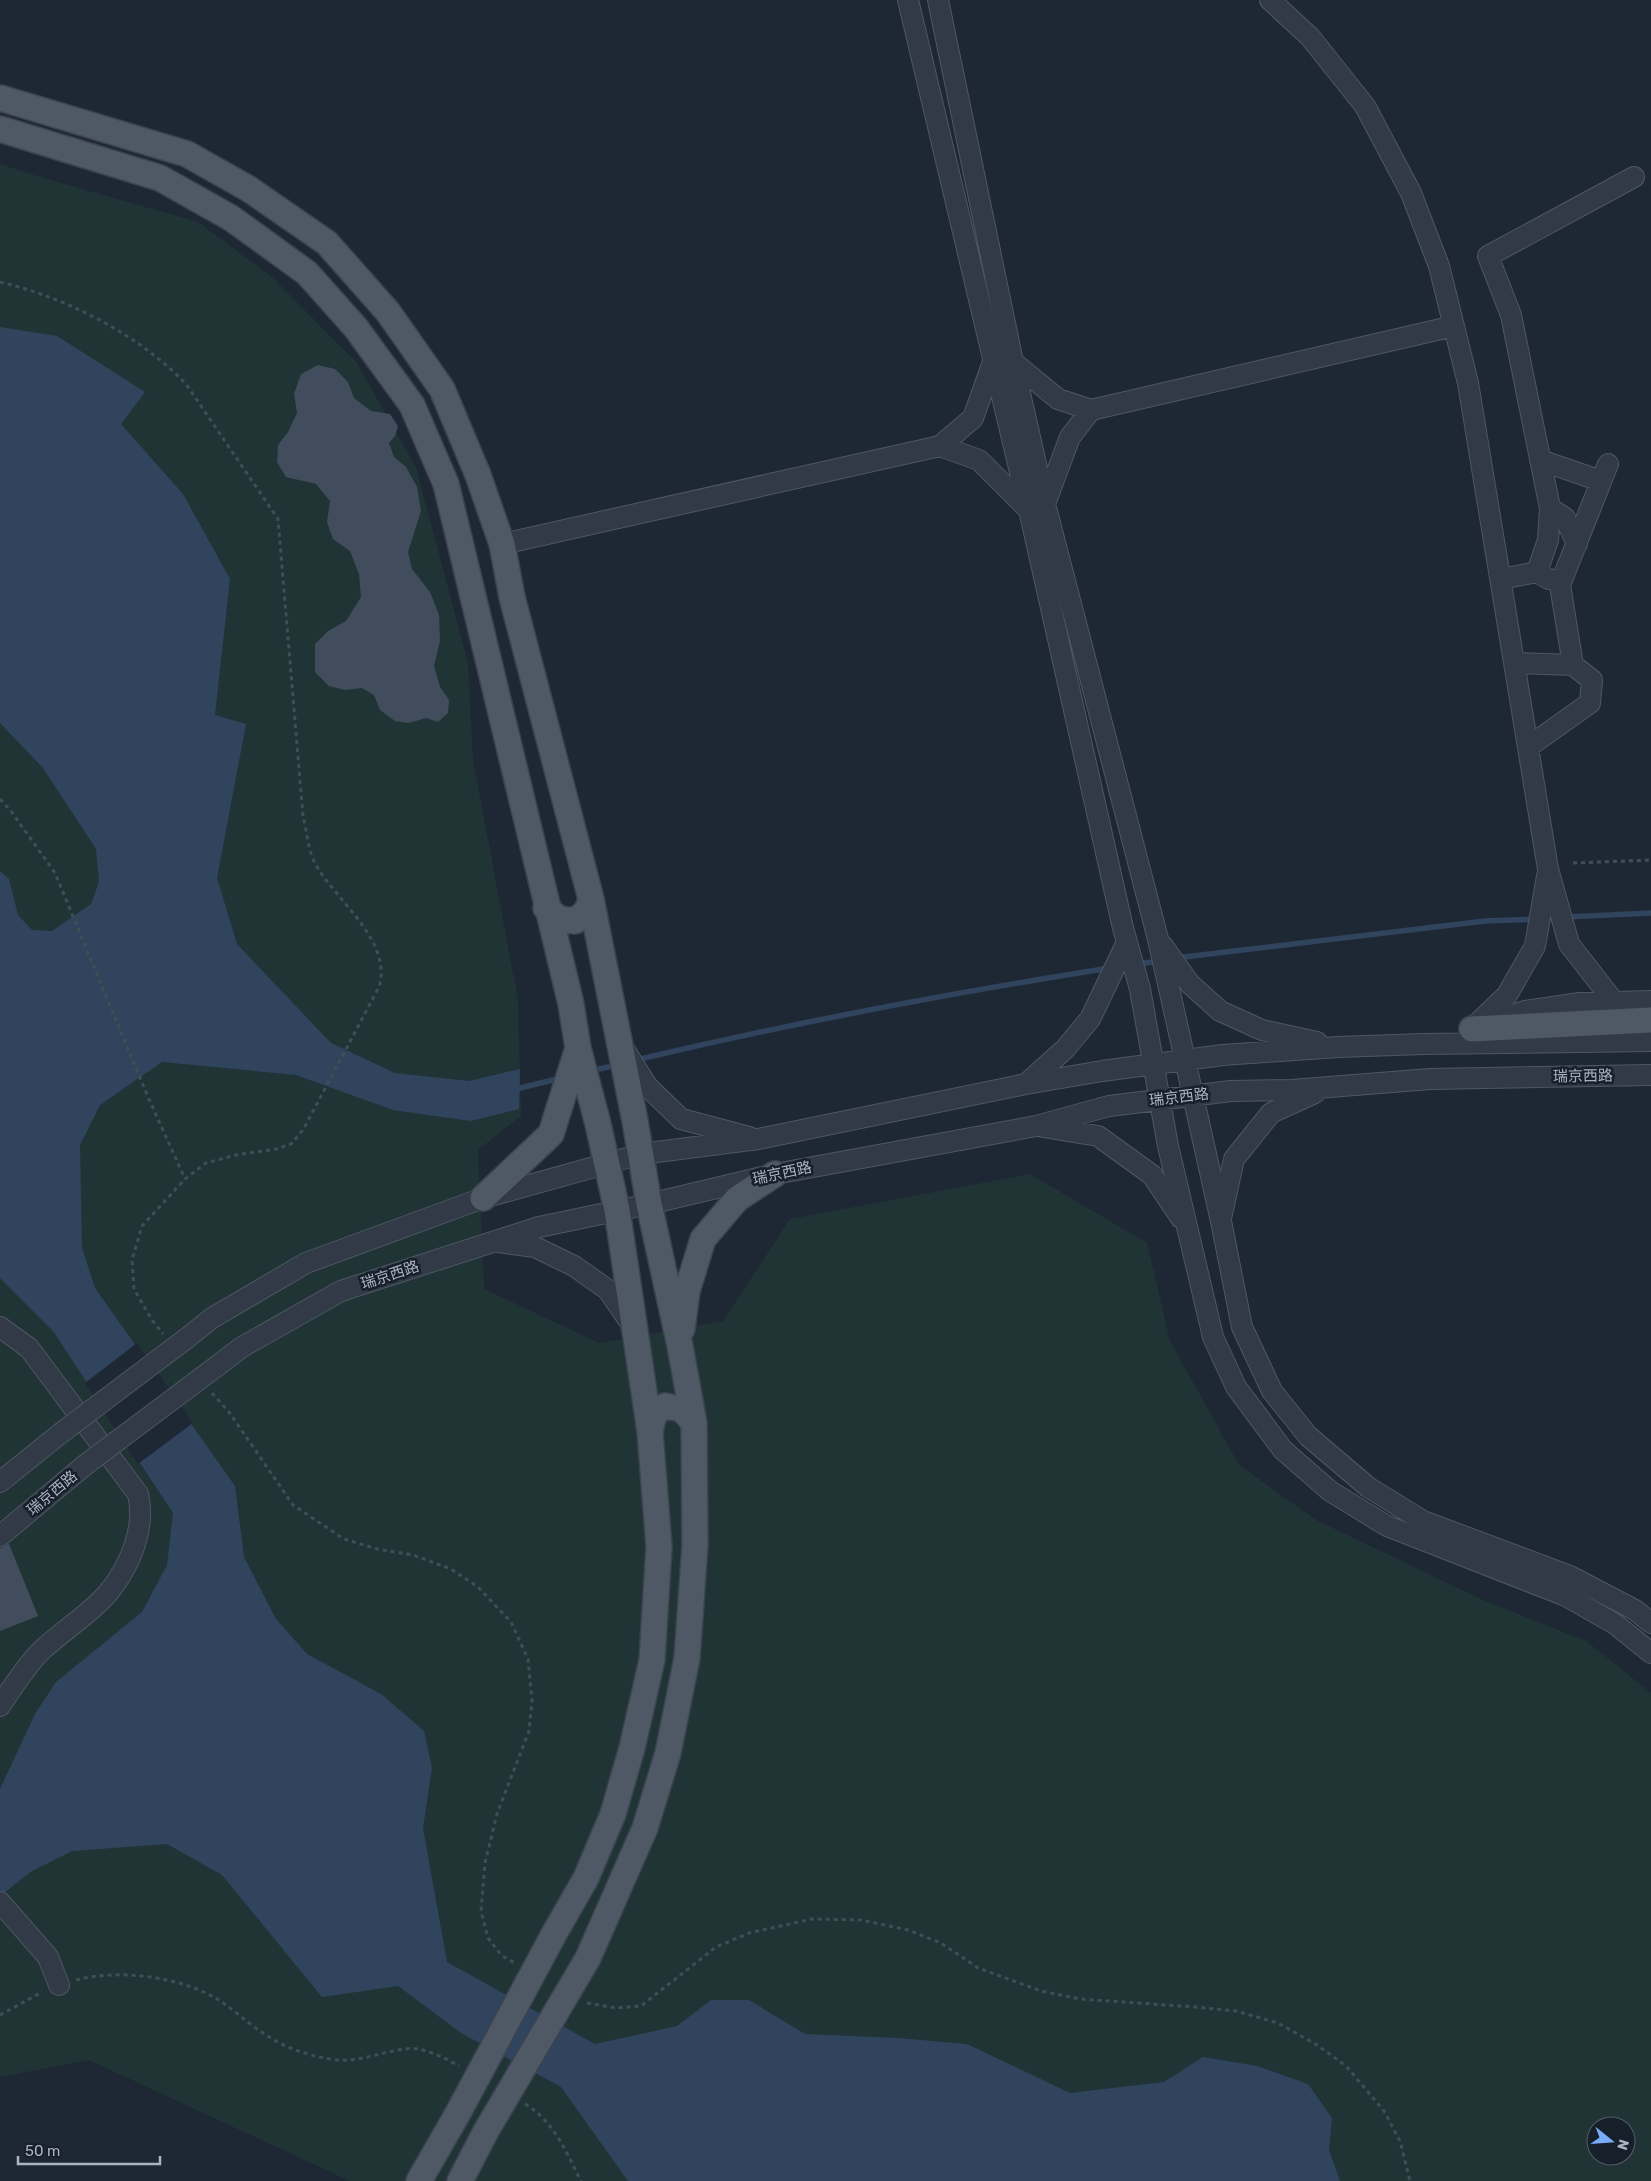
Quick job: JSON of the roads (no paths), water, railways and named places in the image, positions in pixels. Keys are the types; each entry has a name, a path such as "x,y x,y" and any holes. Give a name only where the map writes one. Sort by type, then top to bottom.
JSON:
{"main road":[{"path":"0,81 145,128 249,189 327,243 388,312 442,388 478,475 502,544 512,597 591,899 635,1121 649,1204 680,1346 694,1423 695,1545 687,1658 668,1752 645,1828 588,1958 486,2131 460,2181"},
{"path":"0,98 187,154"},
{"path":"0,128 160,178 231,218 306,273 356,328 412,405 446,484 546,908 571,1004 578,1048 598,1124 617,1210 650,1432 659,1547 652,1660 632,1748 613,1814 586,1878 419,2181"},
{"path":"546,908 559,920 575,921 587,911 591,899"},
{"path":"1472,1029 1651,1020"},
{"path":"483,1198 551,1134 578,1048"},
{"path":"680,1346 688,1291 703,1240 737,1199 775,1174"},
{"path":"650,1432 654,1414 666,1406 682,1408 694,1423"}],"street":[{"path":"908,0 1003,362 1037,507 1125,935 1140,989 1168,1146 1213,1337 1236,1387 1283,1450 1330,1491 1387,1526 1566,1596 1615,1624 1651,1653"},
{"path":"502,544 940,446 974,418 1003,362 938,0"},
{"path":"1270,0 1310,37 1365,106 1411,193 1439,266 1468,383 1548,870 1569,944 1615,1003"},
{"path":"1537,572 1548,540 1550,508 1511,315 1488,256 1634,177"},
{"path":"1003,362 1058,399 1091,410 1454,326"},
{"path":"1037,507 1070,437 1091,410"},
{"path":"940,446 979,460 1037,507 1156,932 1221,1221 1242,1327 1272,1391 1308,1436 1368,1488 1423,1521 1570,1576 1636,1610 1651,1623"},
{"path":"1540,460 1605,473 1560,585 1573,665"},
{"path":"1550,508 1565,518 1577,544"},
{"path":"1500,579 1537,572 1560,585"},
{"path":"1514,662 1573,665 1592,680 1590,703 1528,747"},
{"path":"1472,1029 1507,995 1536,946 1548,870"},
{"path":"1156,932 1190,984 1220,1011 1262,1030 1338,1047"},
{"path":"1026,1084 1065,1049 1090,1019 1106,986 1125,935"},
{"path":"1423,1044 1524,1011 1580,1003 1651,1001"},
{"path":"619,1040 648,1087 681,1119 758,1139"},
{"path":"0,1482 212,1318 306,1262 483,1198 641,1154 758,1139 1026,1084 1223,1055 1338,1047 1423,1044 1651,1041"},
{"name":"瑞京西路","path":"0,1536 85,1465 242,1348 341,1291 539,1226 649,1204 775,1174 1036,1126 1108,1106 1231,1091 1326,1088 1430,1079 1651,1075"},
{"path":"1221,1221 1234,1159 1271,1113 1326,1088"},
{"path":"1036,1126 1098,1136 1152,1175 1189,1230"},
{"path":"494,1242 535,1247 574,1266 608,1290 636,1330"},
{"path":"0,1327 28,1348 34,1355 138,1494 141,1508 137,1543 108,1593 41,1651 22,1672 0,1706"},
{"path":"0,1902 48,1957 59,1985"}],"water":[{"path":"0,327 57,336 145,392 121,424 183,494 230,579 215,715 246,724 217,878 237,944 331,1043 395,1073 469,1081 520,1069 519,1109 471,1121 393,1110 296,1075 162,1062 100,1105 80,1145 82,1248 95,1288 235,1486 244,1557 276,1619 307,1654 381,1694 424,1731 432,1768 423,1828 447,1962 595,2044 677,2026 711,2000 749,2000 805,2034 898,2038 967,2044 1070,2093 1164,2082 1203,2057 1257,2066 1308,2084 1332,2118 1329,2150 1340,2181 628,2181 561,2087 461,2033 398,1986 322,1997 222,1875 167,1844 72,1851 32,1871 0,1896 0,1789 35,1714 56,1682 142,1612 167,1565 173,1513 53,1331 0,1278 0,871 9,879 18,915 32,930 52,931 91,904 99,882 96,849 43,768 0,723"}],"waterway":[{"path":"1566,917 1651,913"},
{"path":"1176,958 1485,921 1537,919"},
{"path":"1137,964 1160,961"},
{"path":"636,1060 872,1009 1110,968"},
{"path":"590,1071 617,1065"},
{"path":"512,1090 561,1078"}]}
